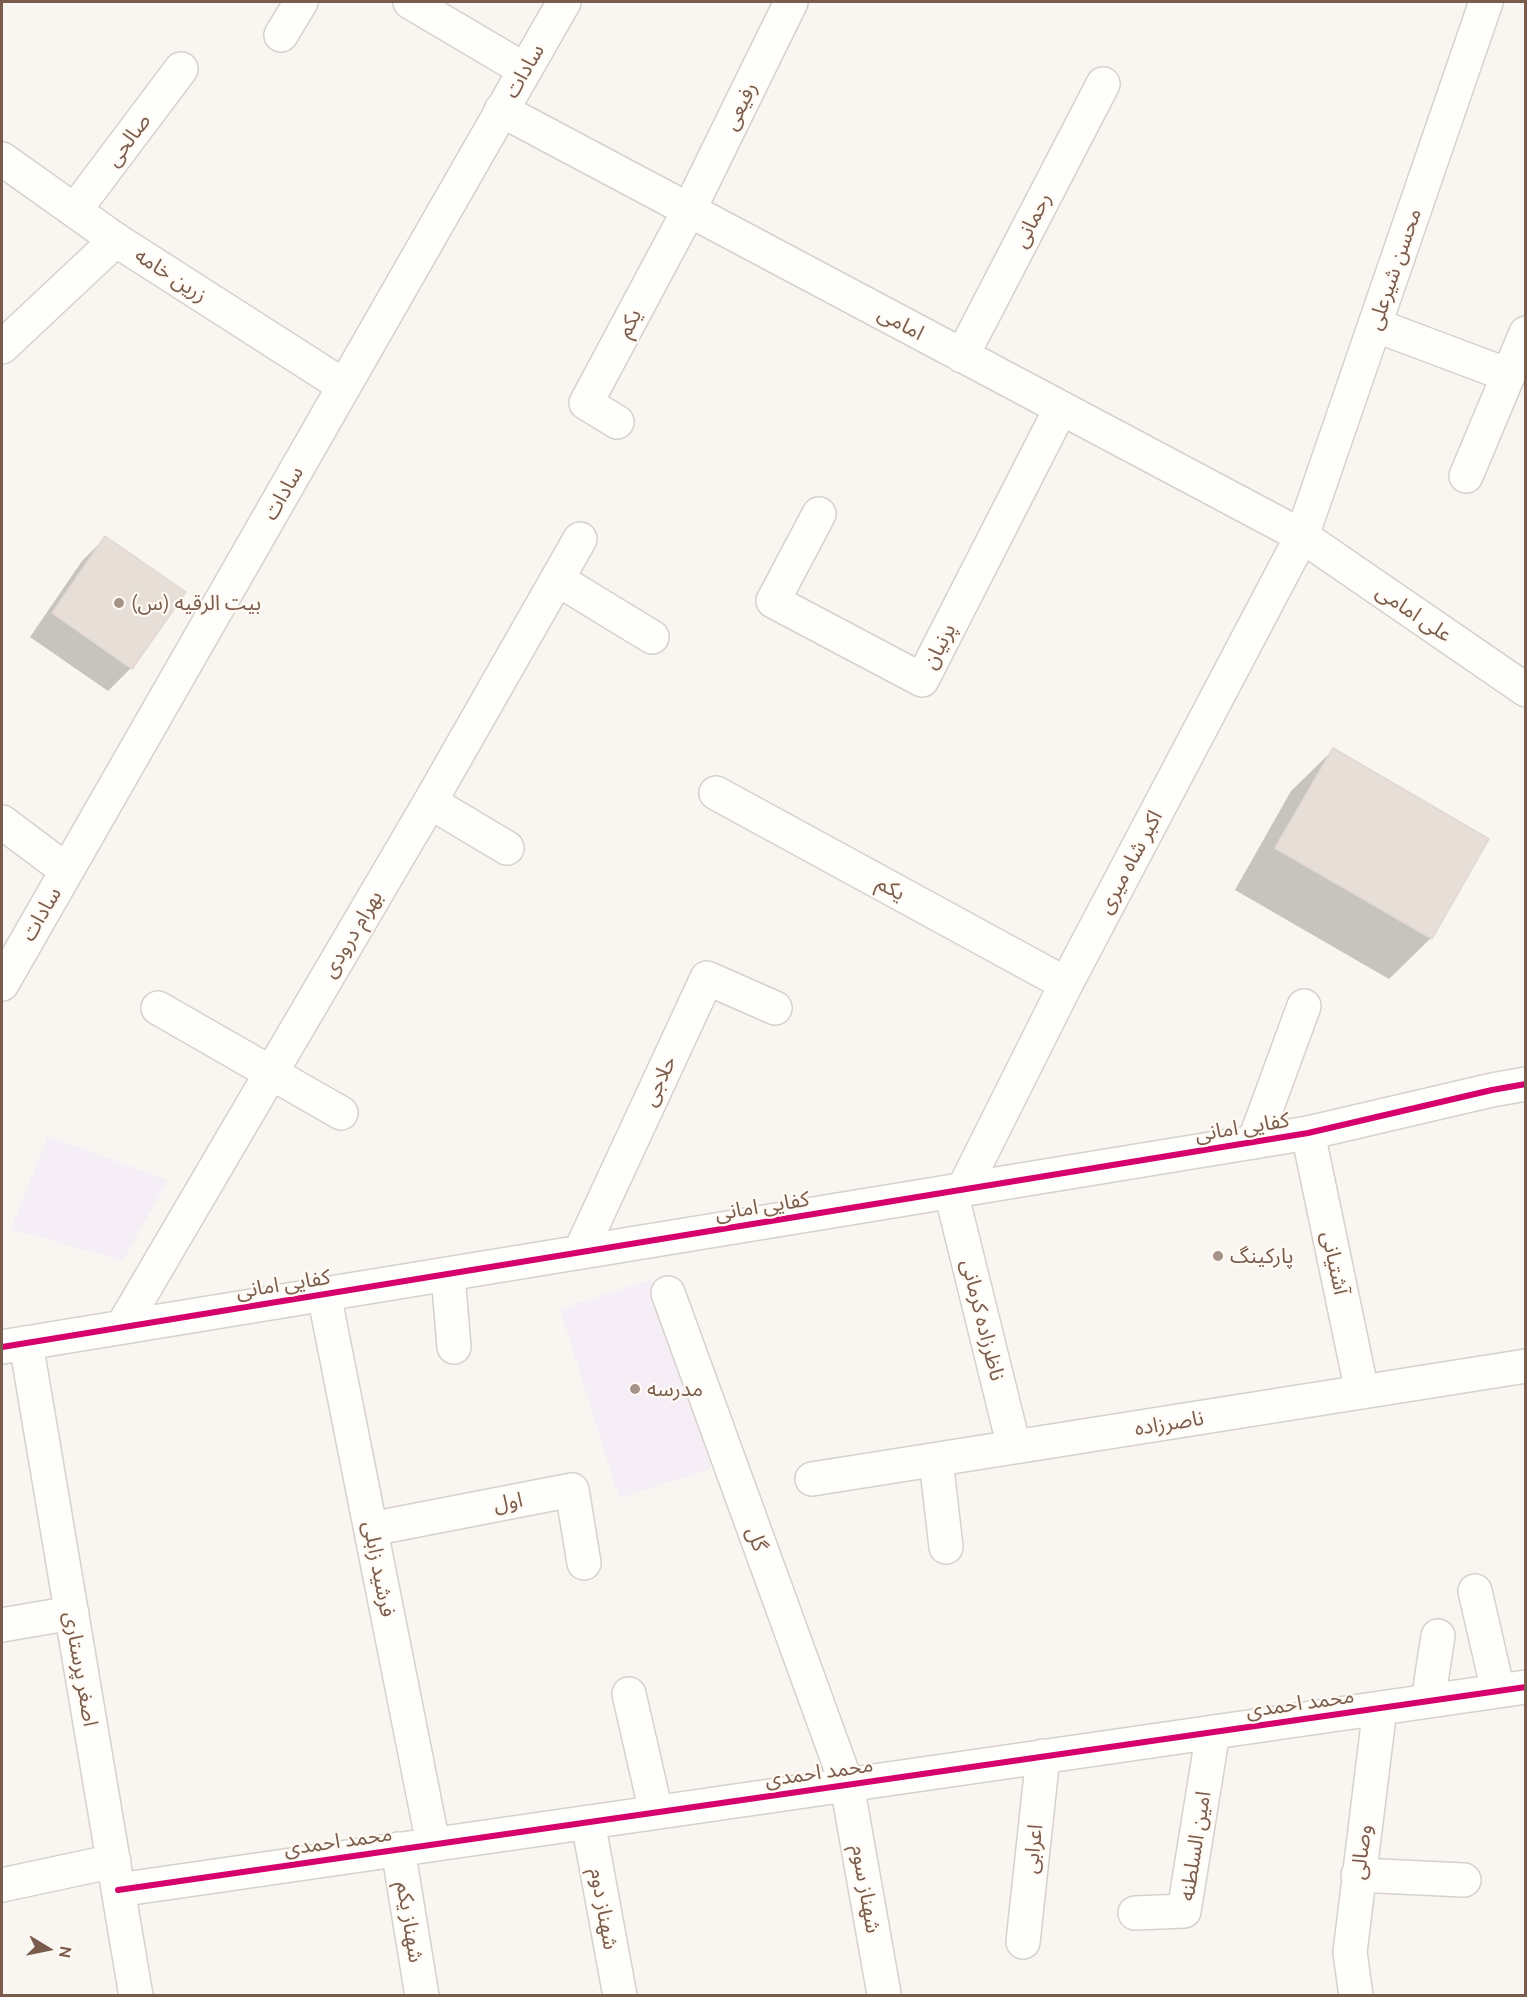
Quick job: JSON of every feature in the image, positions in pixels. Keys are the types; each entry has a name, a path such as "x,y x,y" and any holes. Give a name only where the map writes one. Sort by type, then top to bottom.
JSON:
{"street":[{"path":"281,35 301,2"},
{"path":"410,2 525,70"},
{"name":"سادات","path":"2,984 564,2"},
{"name":"رفیعی","path":"689,210 791,2"},
{"name":"محسن شیرعلی","path":"1302,536 1486,2"},
{"name":"صالحی","path":"75,210 181,69"},
{"name":"رحمانی","path":"962,356 1103,84"},
{"name":"امامی","path":"501,110 1302,536"},
{"name":"زرین خامه","path":"2,159 116,240 344,386"},
{"name":"یکم","path":"617,422 586,403 689,210"},
{"path":"2,347 116,240"},
{"path":"1375,325 1508,375"},
{"path":"1466,476 1526,333"},
{"name":"پرنیان","path":"819,514 773,601 922,680 1062,408"},
{"name":"علی امامی","path":"1302,536 1526,690"},
{"name":"اکبر شاه میری","path":"957,1191 1302,536"},
{"name":"بهرام درودی","path":"122,1327 430,802 580,539"},
{"path":"557,579 652,637"},
{"name":"یکم","path":"716,793 1066,984"},
{"path":"430,802 507,848"},
{"path":"2,822 66,870"},
{"name":"حلاجی","path":"580,1252 707,978 774,1008"},
{"path":"1254,1142 1304,1006"},
{"path":"158,1008 341,1113"},
{"path":"1492,1090 1526,1070"},
{"name":"کفایی امانی","path":"14,1345 1308,1133 1526,1084"},
{"name":"آشتیانی","path":"1308,1133 1362,1392"},
{"name":"ناظرزاده کرمانی","path":"957,1191 1014,1447"},
{"path":"448,1274 453,1347"},
{"name":"گل","path":"668,1293 847,1785"},
{"name":"فرشید زابلی","path":"324,1294 433,1844"},
{"name":"اصغر پرستاری","path":"14,1345 72,1613 136,1995"},
{"name":"ناصرزاده","path":"812,1479 1526,1366"},
{"path":"936,1460 946,1547"},
{"name":"اول","path":"371,1529 572,1490 584,1563"},
{"path":"1475,1591 1512,1689"},
{"path":"2,1625 72,1613"},
{"path":"1428,1701 1438,1636"},
{"name":"محمد احمدی","path":"2,1885 398,1849 1512,1689"},
{"path":"630,1694 656,1812"},
{"name":"وصالی","path":"1356,1995 1350,1952 1380,1708"},
{"name":"امین السلطنه","path":"1135,1913 1184,1911 1213,1732"},
{"name":"اعرابی","path":"1023,1942 1043,1756"},
{"name":"شهناز سوم","path":"847,1785 884,1994"},
{"name":"شهناز دوم","path":"588,1822 620,1995"},
{"name":"شهناز یکم","path":"398,1849 422,1995"},
{"path":"1358,1875 1464,1880"}],"shaded area":[{"path":"48,1136 168,1180 123,1261 11,1229"},
{"name":"مدرسه","path":"652,1279 711,1469 619,1498 560,1309"}],"building":[{"name":"بیت الرقیه (س)","path":"105,536 186,592 132,669 52,613"},
{"path":"1333,748 1489,839 1432,939 1275,848"}],"cycle path":[{"path":"2,1347 1308,1133 1526,1084"},
{"path":"118,1890 1526,1687"}],"place":[{"name":"بیت الرقیه (س)","path":"119,603"},
{"name":"پارکینگ","path":"1218,1256"},
{"name":"مدرسه","path":"635,1389"}]}
